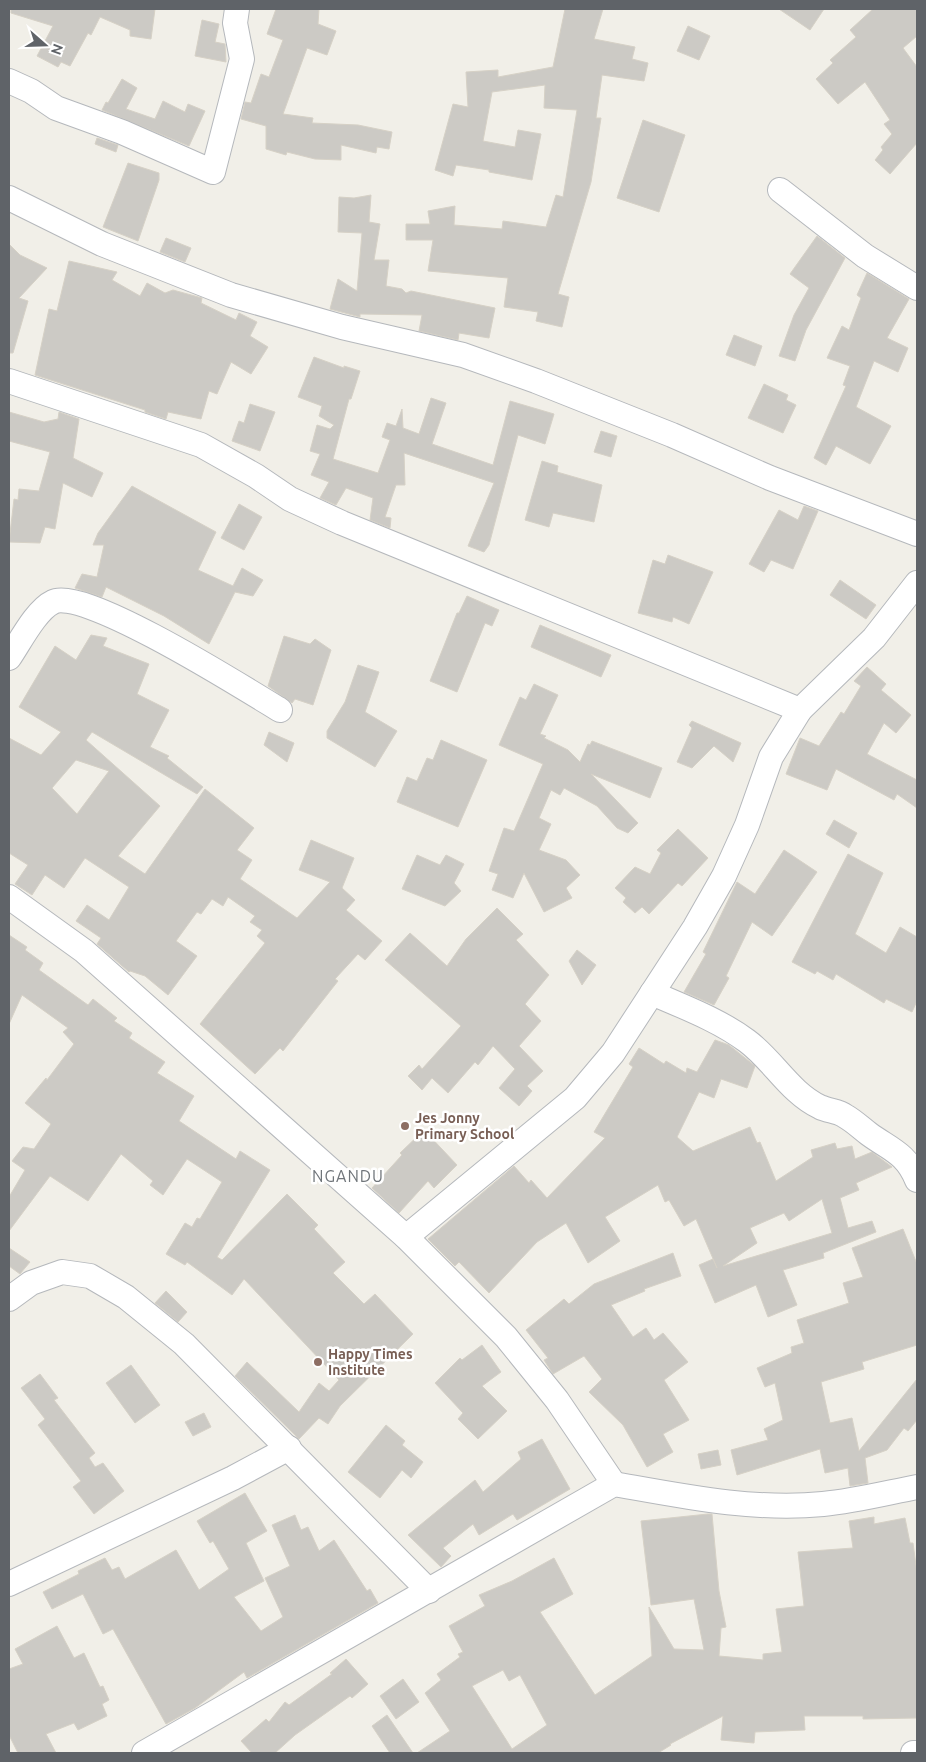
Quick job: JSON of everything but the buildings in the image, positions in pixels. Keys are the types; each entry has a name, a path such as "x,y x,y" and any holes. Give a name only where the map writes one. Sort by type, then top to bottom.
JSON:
{"street":[{"path":"9,81 31,91 56,108 122,132 213,172 242,59 235,23 237,9"},
{"path":"780,190 865,256 917,288"},
{"path":"9,198 102,244 231,295 342,327 462,355 536,381 672,435 770,478 917,534"},
{"path":"9,381 202,445 256,476 290,499 342,523 800,710"},
{"path":"406,1237 575,1098 613,1054 695,927 724,876 747,825 772,757 800,710 874,638 917,583"},
{"path":"9,658 42,609 54,601 68,599 90,606 185,653 280,710"},
{"path":"9,897 84,952 406,1237 506,1337 557,1400 614,1484"},
{"path":"652,993 712,1021 746,1040 773,1064 795,1089 814,1103 844,1115 872,1136 886,1143 911,1166 917,1180"},
{"path":"9,1298 31,1283 62,1272 90,1276 126,1297 184,1344 429,1591"},
{"path":"9,1584 233,1478 289,1448"},
{"path":"144,1753 614,1484 678,1496 760,1504 822,1504 917,1488"}],"place":[{"name":"Jes Jonny Primary School","path":"405,1126"},
{"name":"Happy Times Institute","path":"318,1362"}],"district":[{"name":"NGANDU","path":"348,1176"}]}
